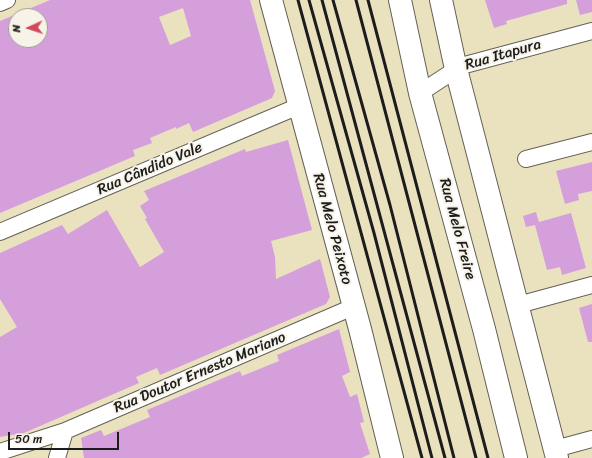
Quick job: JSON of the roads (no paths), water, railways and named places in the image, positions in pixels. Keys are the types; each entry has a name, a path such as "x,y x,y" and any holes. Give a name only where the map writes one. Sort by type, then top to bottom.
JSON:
{"main road":[{"name":"Rua Melo Peixoto","path":"270,0 392,458"},
{"name":"Rua Melo Freire","path":"400,0 420,93 484,329 516,458"},
{"path":"441,0 456,69 556,453"},
{"path":"484,329 499,354 526,458"}],"street":[{"path":"0,3 7,0"},
{"name":"Rua Itapura","path":"420,93 460,66 592,31"},
{"name":"Rua Cândido Vale","path":"0,232 299,106"},
{"path":"526,159 592,142"},
{"path":"518,305 592,285"},
{"name":"Rua Doutor Ernesto Mariano","path":"0,452 65,431 353,307"},
{"path":"57,458 65,431"},
{"path":"556,453 592,439"}],"railway":[{"path":"298,0 422,458"},
{"path":"309,0 374,233 432,458"},
{"path":"322,0 445,458"},
{"path":"333,0 390,205 454,458"},
{"path":"356,0 476,458"},
{"path":"368,0 488,458"}]}
